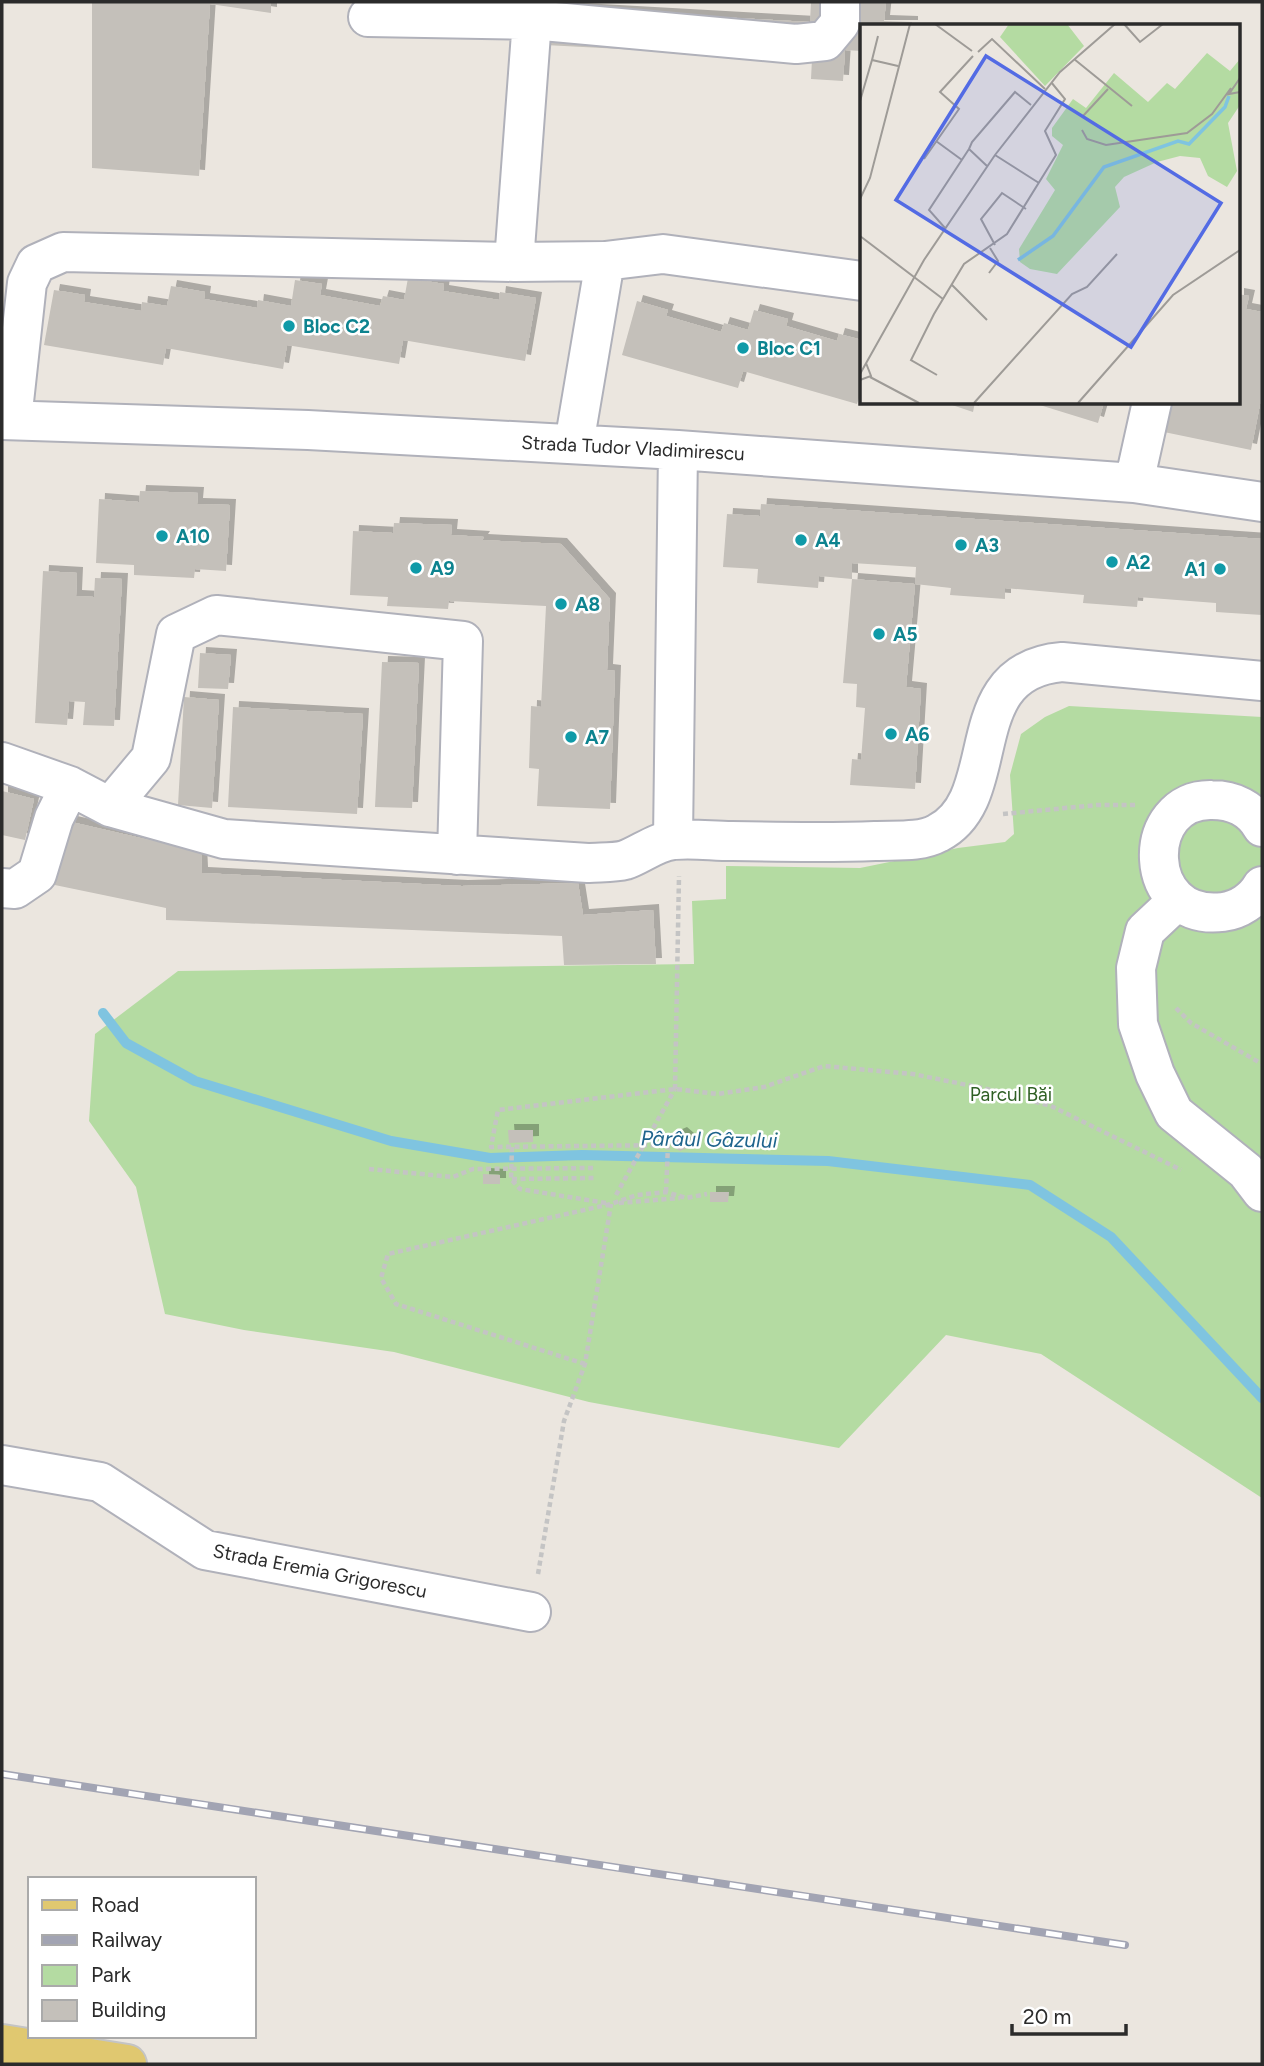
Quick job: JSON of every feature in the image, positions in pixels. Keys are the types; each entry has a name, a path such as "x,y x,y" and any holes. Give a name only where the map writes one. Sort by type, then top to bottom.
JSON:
{"main road":[{"path":"2,2044 127,2064"}],"street":[{"path":"368,16 532,20 796,44 825,41 840,23 840,2"},
{"path":"514,262 532,20"},
{"path":"7,420 27,283 36,264 63,252 514,262 605,261 663,254 860,281"},
{"path":"574,444 605,261"},
{"path":"1134,482 1152,404"},
{"name":"Strada Tudor Vladimirescu","path":"7,420 308,430 678,450 1134,482 1262,502"},
{"path":"676,840 678,450"},
{"path":"110,807 151,758 176,634 216,615 463,641 457,855"},
{"path":"2,762 70,786 110,807 224,839 588,863 623,861 676,840 825,843 914,839 936,835 955,823 968,803 995,706 1026,671 1043,664 1075,663 1262,681"},
{"path":"1260,823 1262,782"},
{"path":"2,888 15,888 37,874 54,818 70,786"},
{"path":"1260,823 1244,808 1227,800 1208,799 1190,805 1175,815 1163,831 1158,849 1159,867 1166,885 1178,900 1194,909 1212,913 1230,911 1247,903 1262,886"},
{"path":"1178,900 1145,931 1136,968 1138,1024 1155,1074 1174,1113 1246,1171 1262,1192"},
{"name":"Strada Eremia Grigorescu","path":"2,1465 100,1482 205,1550 531,1612"}],"path":[{"path":"968,803 1002,814 1097,805 1168,806 1183,810"},
{"path":"531,1612 564,1421 585,1364 611,1204 675,1089 678,1004 676,840"},
{"path":"1136,968 1191,1023 1262,1064"},
{"path":"666,1192 668,1145 491,1147 498,1110 675,1089 718,1094 741,1091 764,1087 824,1066 913,1074 992,1090 1051,1106 1189,1175"},
{"path":"512,1147 511,1179 520,1189 611,1204 707,1194"},
{"path":"369,1169 453,1177 473,1169 594,1168"},
{"path":"511,1179 594,1178"},
{"path":"585,1364 396,1304 381,1278 388,1254 611,1204 637,1195 666,1192 686,1198"}],"green space":[{"name":"Parcul Băi","path":"1069,706 1262,717 1262,1498 1041,1354 946,1335 839,1448 589,1402 394,1352 244,1330 165,1314 136,1187 89,1121 95,1034 178,971 694,964 692,901 726,899 726,866 860,868 958,848 1005,842 1014,834 1010,775 1021,734 1045,717"}],"building":[{"path":"92,2 271,2 271,13 210,4 199,176 92,168"},
{"path":"811,2 886,2 884,21 912,24 860,24 860,51 845,50 843,81 811,79 812,59 545,45 560,8 810,22"},
{"name":"Bloc C2","path":"408,278 444,284 443,291 499,300 500,292 536,298 525,361 403,340 399,364 287,345 283,369 166,348 163,365 44,345 54,290 85,295 84,302 141,311 142,302 167,306 171,286 205,292 204,299 257,308 258,300 291,306 295,280 322,284 320,295 380,306 383,296 404,300"},
{"path":"1240,294 1249,296 1246,309 1262,312 1262,394 1251,450 1164,432 1170,404 1240,404"},
{"name":"Bloc C1","path":"637,301 668,310 666,316 721,332 724,323 748,330 754,310 788,319 786,326 837,341 839,334 860,339 860,395 857,404 743,371 738,388 622,355"},
{"path":"949,404 975,404 973,412"},
{"path":"1036,404 1103,404 1098,423"},
{"name":"A10","path":"140,491 198,493 197,504 230,505 226,571 195,569 194,578 134,575 134,565 96,563 99,499 139,502"},
{"path":"761,504 1262,539 1262,615 1216,612 1216,603 1138,597 1137,607 1083,603 1084,595 1005,588 1005,599 950,595 951,588 915,584 916,567 852,563 852,579 819,576 818,588 757,583 758,569 723,567 727,514 760,516"},
{"path":"394,523 452,525 451,535 484,537 482,540 561,544 610,599 607,670 615,671 610,809 537,806 539,769 529,768 531,706 541,707 546,606 449,601 448,609 387,606 388,597 350,595 353,531 393,533"},
{"path":"43,571 77,573 76,596 94,597 95,578 122,579 114,726 83,725 85,702 69,701 67,725 35,723"},
{"path":"852,579 915,584 906,687 921,689 915,789 850,785 852,759 861,760 865,708 856,707 857,684 843,683"},
{"path":"200,653 231,655 228,689 198,688"},
{"path":"382,662 419,663 412,808 375,807"},
{"path":"184,697 219,700 212,808 178,805"},
{"path":"233,707 363,714 357,814 228,807"},
{"path":"2,791 34,799 25,840 2,835"},
{"path":"67,821 201,852 202,873 462,886 578,883 583,915 653,910 656,964 564,965 562,936 166,920 166,908 50,884"},
{"path":"508,1130 533,1130 533,1142 509,1143"},
{"path":"681,1133 688,1139 687,1148 680,1151 672,1146 674,1136"},
{"path":"483,1174 500,1175 500,1184 483,1184"},
{"path":"710,1192 729,1192 728,1202 710,1202"}],"waterway":[{"name":"Pârâul Gâzului","path":"103,1013 126,1043 195,1081 391,1141 490,1158 582,1155 828,1161 1030,1185 1111,1237 1262,1398"}],"railway":[{"path":"2,1774 1125,1945"}],"place":[{"name":"Bloc C2","path":"289,326"},
{"name":"Bloc C1","path":"743,348"},
{"name":"A10","path":"162,536"},
{"name":"A4","path":"801,540"},
{"name":"A3","path":"961,545"},
{"name":"A2","path":"1112,562"},
{"name":"A9","path":"416,568"},
{"name":"A1","path":"1220,569"},
{"name":"A8","path":"561,604"},
{"name":"A5","path":"879,634"},
{"name":"A6","path":"891,734"},
{"name":"A7","path":"571,737"}]}
